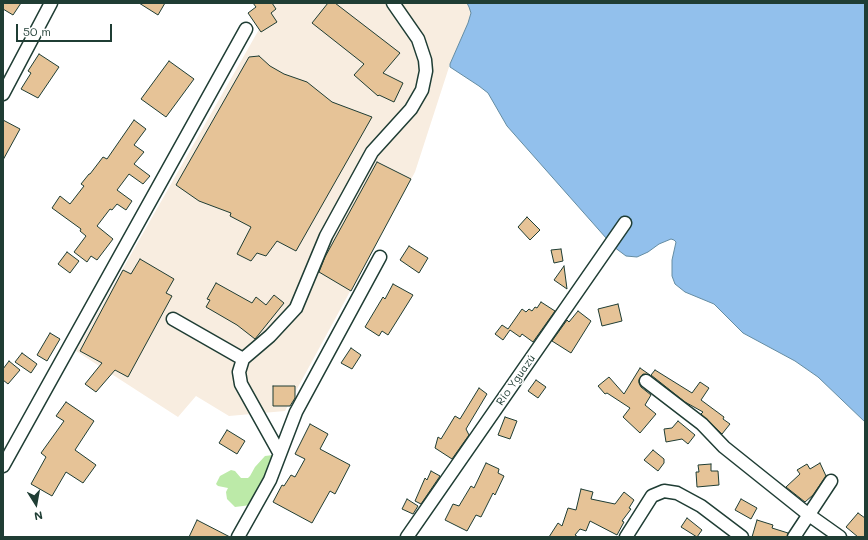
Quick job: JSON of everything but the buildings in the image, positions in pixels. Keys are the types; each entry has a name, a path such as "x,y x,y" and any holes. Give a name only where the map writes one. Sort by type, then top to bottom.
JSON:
{"street":[{"path":"3,94 51,3"},
{"path":"280,454 241,384 239,372 243,359 270,336 296,308 326,236 372,152 411,109 422,90 426,72 425,60 418,39 393,3"},
{"path":"3,466 246,29"},
{"name":"Río Yguazú","path":"407,537 625,223"},
{"path":"238,537 270,480 296,412 380,257"},
{"path":"172,319 243,359"},
{"path":"646,381 702,424 724,447 809,515 840,537"},
{"path":"794,537 831,481"},
{"path":"626,537 652,496 664,491 677,493 700,506 742,537"}],"shaded area":[{"path":"274,3 467,3 471,13 450,64 415,172 285,411 229,416 196,396 178,417 76,351"}],"green space":[{"path":"273,455 275,458 251,505 235,507 227,499 226,492 228,488 218,486 216,484 220,476 231,470 235,471 241,478 248,478 265,456"}],"water":[{"path":"467,3 865,3 865,422 818,377 795,361 743,333 714,304 685,292 675,284 672,276 672,260 676,242 674,240 671,239 659,244 648,252 637,257 626,256 614,247 507,126 488,93 450,67 471,13"}]}
